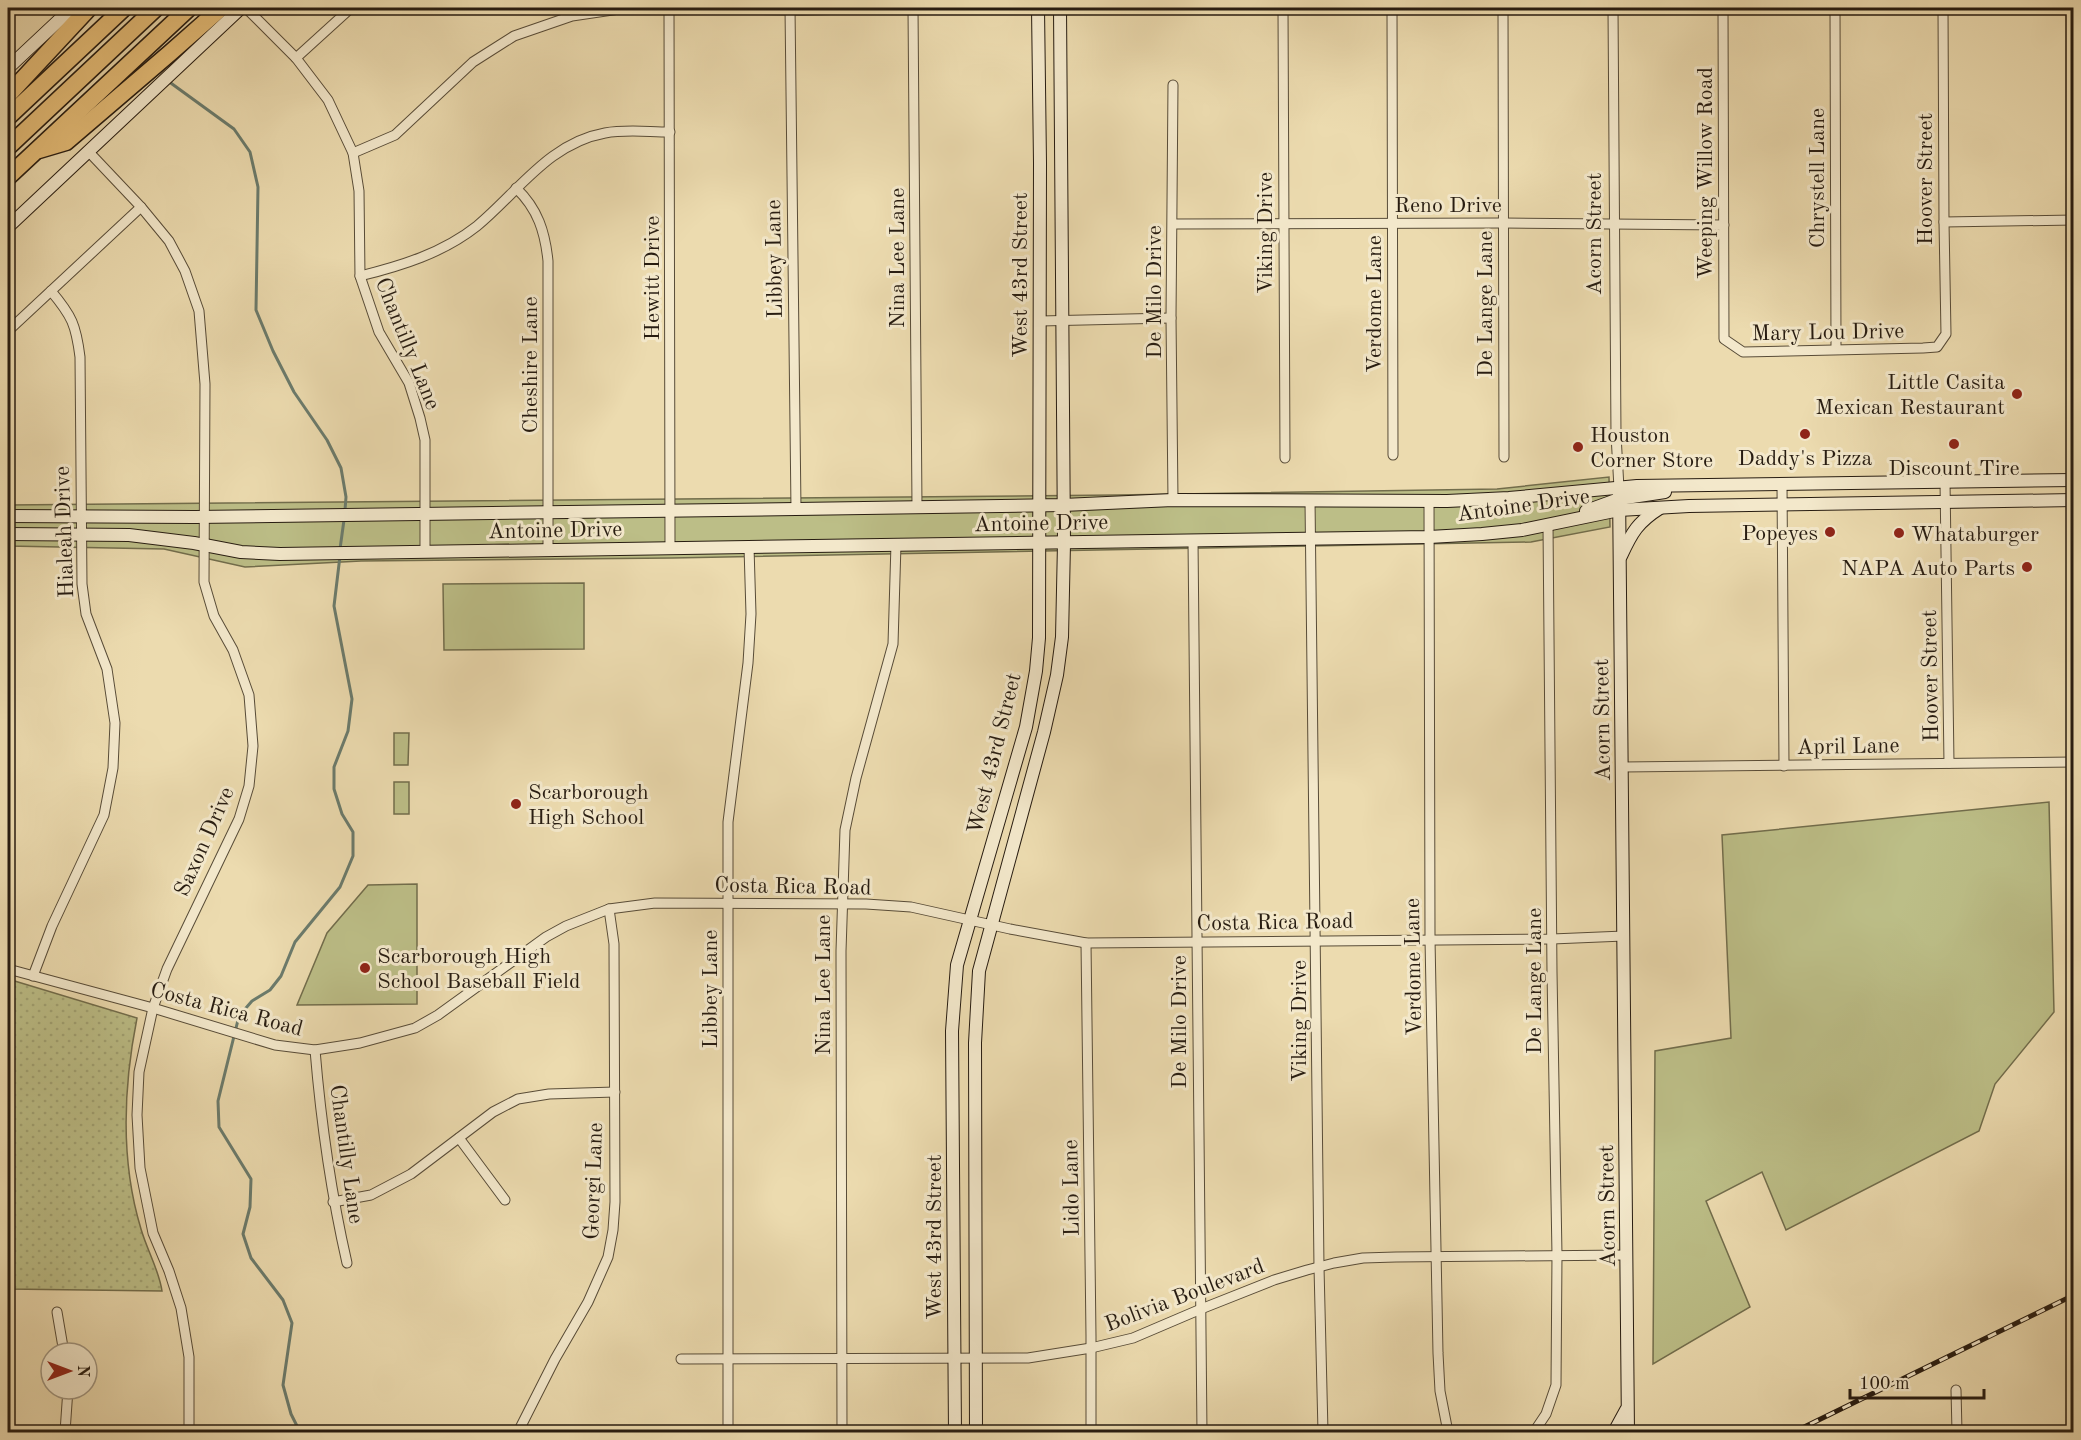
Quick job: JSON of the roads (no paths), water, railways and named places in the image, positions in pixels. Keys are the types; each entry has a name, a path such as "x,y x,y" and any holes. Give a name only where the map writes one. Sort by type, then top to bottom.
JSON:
{"highway":[{"path":"8,117 124,8"},
{"path":"8,147 156,8"},
{"path":"8,177 189,8"},
{"path":"36,151 66,142 144,87 176,58 221,8"},
{"path":"8,95 78,11"}],"main road":[{"path":"176,58 241,8"},
{"name":"West 43rd Street","path":"955,1432 952,1031 957,965 1026,727 1036,671 1039,638 1038,8"},
{"name":"West 43rd Street","path":"976,1432 975,1130 976,1002 979,971 1044,732 1057,675 1062,637 1064,543 1060,8"},
{"path":"9,64 78,11"},
{"path":"8,226 88,151 144,87"},
{"path":"1040,163 1061,163"},
{"path":"2072,500 2073,480"},
{"name":"Antoine Drive","path":"8,534 129,535 242,552 280,554 1429,537 1482,534 1548,525 1579,518 1589,509 1619,499 1686,484 2073,480"},
{"name":"Antoine Drive","path":"8,516 204,517 1039,506 1173,500 1619,499 1660,507 2072,500"},
{"name":"Acorn Street","path":"1619,499 1628,1432"},
{"path":"1620,560 1631,534 1646,517 1660,507"},
{"path":"1026,727 1044,732"},
{"path":"953,1130 975,1130"},
{"path":"1614,1432 1627,1409"}],"street":[{"name":"Chantilly Lane","path":"246,8 297,58 328,100 353,153 359,190 360,276 379,332 409,382 425,440 425,551"},
{"path":"297,58 351,8"},
{"path":"353,153 395,135 473,62 514,36 572,16 626,8 915,8"},
{"name":"Hewitt Drive","path":"669,8 670,548"},
{"name":"Nina Lee Lane","path":"915,8 917,507"},
{"name":"Viking Drive","path":"1283,8 1285,458"},
{"name":"Verdome Lane","path":"1392,8 1393,455"},
{"name":"De Lange Lane","path":"1503,8 1504,457"},
{"name":"Acorn Street","path":"1613,8 1616,435 1619,499"},
{"name":"Weeping Willow Road","path":"1723,8 1724,339"},
{"name":"Chrystell Lane","path":"1835,8 1836,349"},
{"name":"Hoover Street","path":"1937,347 1946,334 1943,8"},
{"name":"Libbey Lane","path":"790,9 796,509"},
{"name":"De Milo Drive","path":"1173,85 1171,318 1173,500"},
{"path":"360,276 410,263 453,242 477,226 548,158 574,143 605,133 669,132"},
{"name":"Saxon Drive","path":"88,151 141,207 169,241 185,271 199,311 205,384 204,582 214,616 233,650 249,695 253,746 249,786 239,819 180,940 153,1008 139,1071 136,1115 140,1168 153,1233 169,1271 180,1308 189,1357 189,1432"},
{"name":"Cheshire Lane","path":"516,189 527,199 538,217 546,242 548,261 548,550"},
{"path":"8,331 141,207"},
{"path":"1944,222 2073,220"},
{"name":"Reno Drive","path":"1173,224 1724,225"},
{"name":"Hialeah Drive","path":"33,976 52,926 104,815 113,768 114,723 107,669 86,614 82,584 80,357 77,333 69,312 51,291"},
{"path":"1040,321 1171,318"},
{"name":"Mary Lou Drive","path":"1724,339 1743,352 1937,347"},
{"name":"Hoover Street","path":"1946,481 1949,763"},
{"path":"1782,484 1784,766"},
{"name":"Viking Drive","path":"1310,500 1323,1432"},
{"name":"Verdome Lane","path":"1429,501 1430,939 1440,1391 1448,1432"},
{"name":"De Lange Lane","path":"1534,1432 1546,1414 1556,1385 1557,1255 1548,525"},
{"name":"De Milo Drive","path":"1193,540 1202,1432"},
{"name":"Nina Lee Lane","path":"842,1432 842,903 845,830 856,778 893,644 896,544"},
{"name":"Libbey Lane","path":"728,1432 728,822 748,663 751,614 749,547"},
{"name":"April Lane","path":"1623,767 2073,762"},
{"name":"Costa Rica Road","path":"8,969 153,1008 275,1045 315,1050 360,1043 415,1028 438,1015 546,937 566,926 609,909 655,903 842,903 911,907 1086,943 1552,939 1624,936"},
{"name":"Georgi Lane","path":"518,1432 555,1359 588,1302 608,1257 613,1230 615,1202 614,944 609,909"},
{"name":"Lido Lane","path":"1086,943 1091,1432"},
{"name":"Chantilly Lane","path":"315,1050 320,1115 333,1202 347,1263"},
{"path":"333,1202 371,1195 411,1174 493,1112 518,1099 549,1094 615,1092"},
{"path":"459,1138 505,1200"},
{"name":"Bolivia Boulevard","path":"681,1359 1028,1358 1091,1348 1133,1338 1274,1280 1319,1267 1363,1258 1628,1255"},
{"path":"57,1312 62,1341"},
{"path":"1956,1390 1957,1432"},
{"path":"65,1432 67,1401"}],"waterway":[{"path":"99,8 107,17"},
{"path":"168,81 234,129 250,152 258,187 256,310 273,351 294,392 327,440 341,468 346,497 345,510"},
{"path":"340,549 344,520"},
{"path":"300,1432 291,1414 283,1385 292,1323 283,1300 251,1258 243,1234 250,1207 251,1179 219,1127 218,1101 239,1016 252,1001 270,990 281,976 295,942 340,887 353,856 353,832 342,814 334,789 334,767 348,731 352,699 334,606 340,556"}],"railway":[{"path":"1794,1432 2074,1295"}],"place":[{"name":"Little Casita Mexican Restaurant","path":"2017,394"},
{"name":"Daddy's Pizza","path":"1805,434"},
{"name":"Discount Tire","path":"1954,444"},
{"name":"Houston Corner Store","path":"1578,447"},
{"name":"Popeyes","path":"1830,532"},
{"name":"Whataburger","path":"1899,533"},
{"name":"NAPA Auto Parts","path":"2027,567"},
{"name":"Scarborough High School","path":"516,804"},
{"name":"Scarborough High School Baseball Field","path":"365,968"}]}
